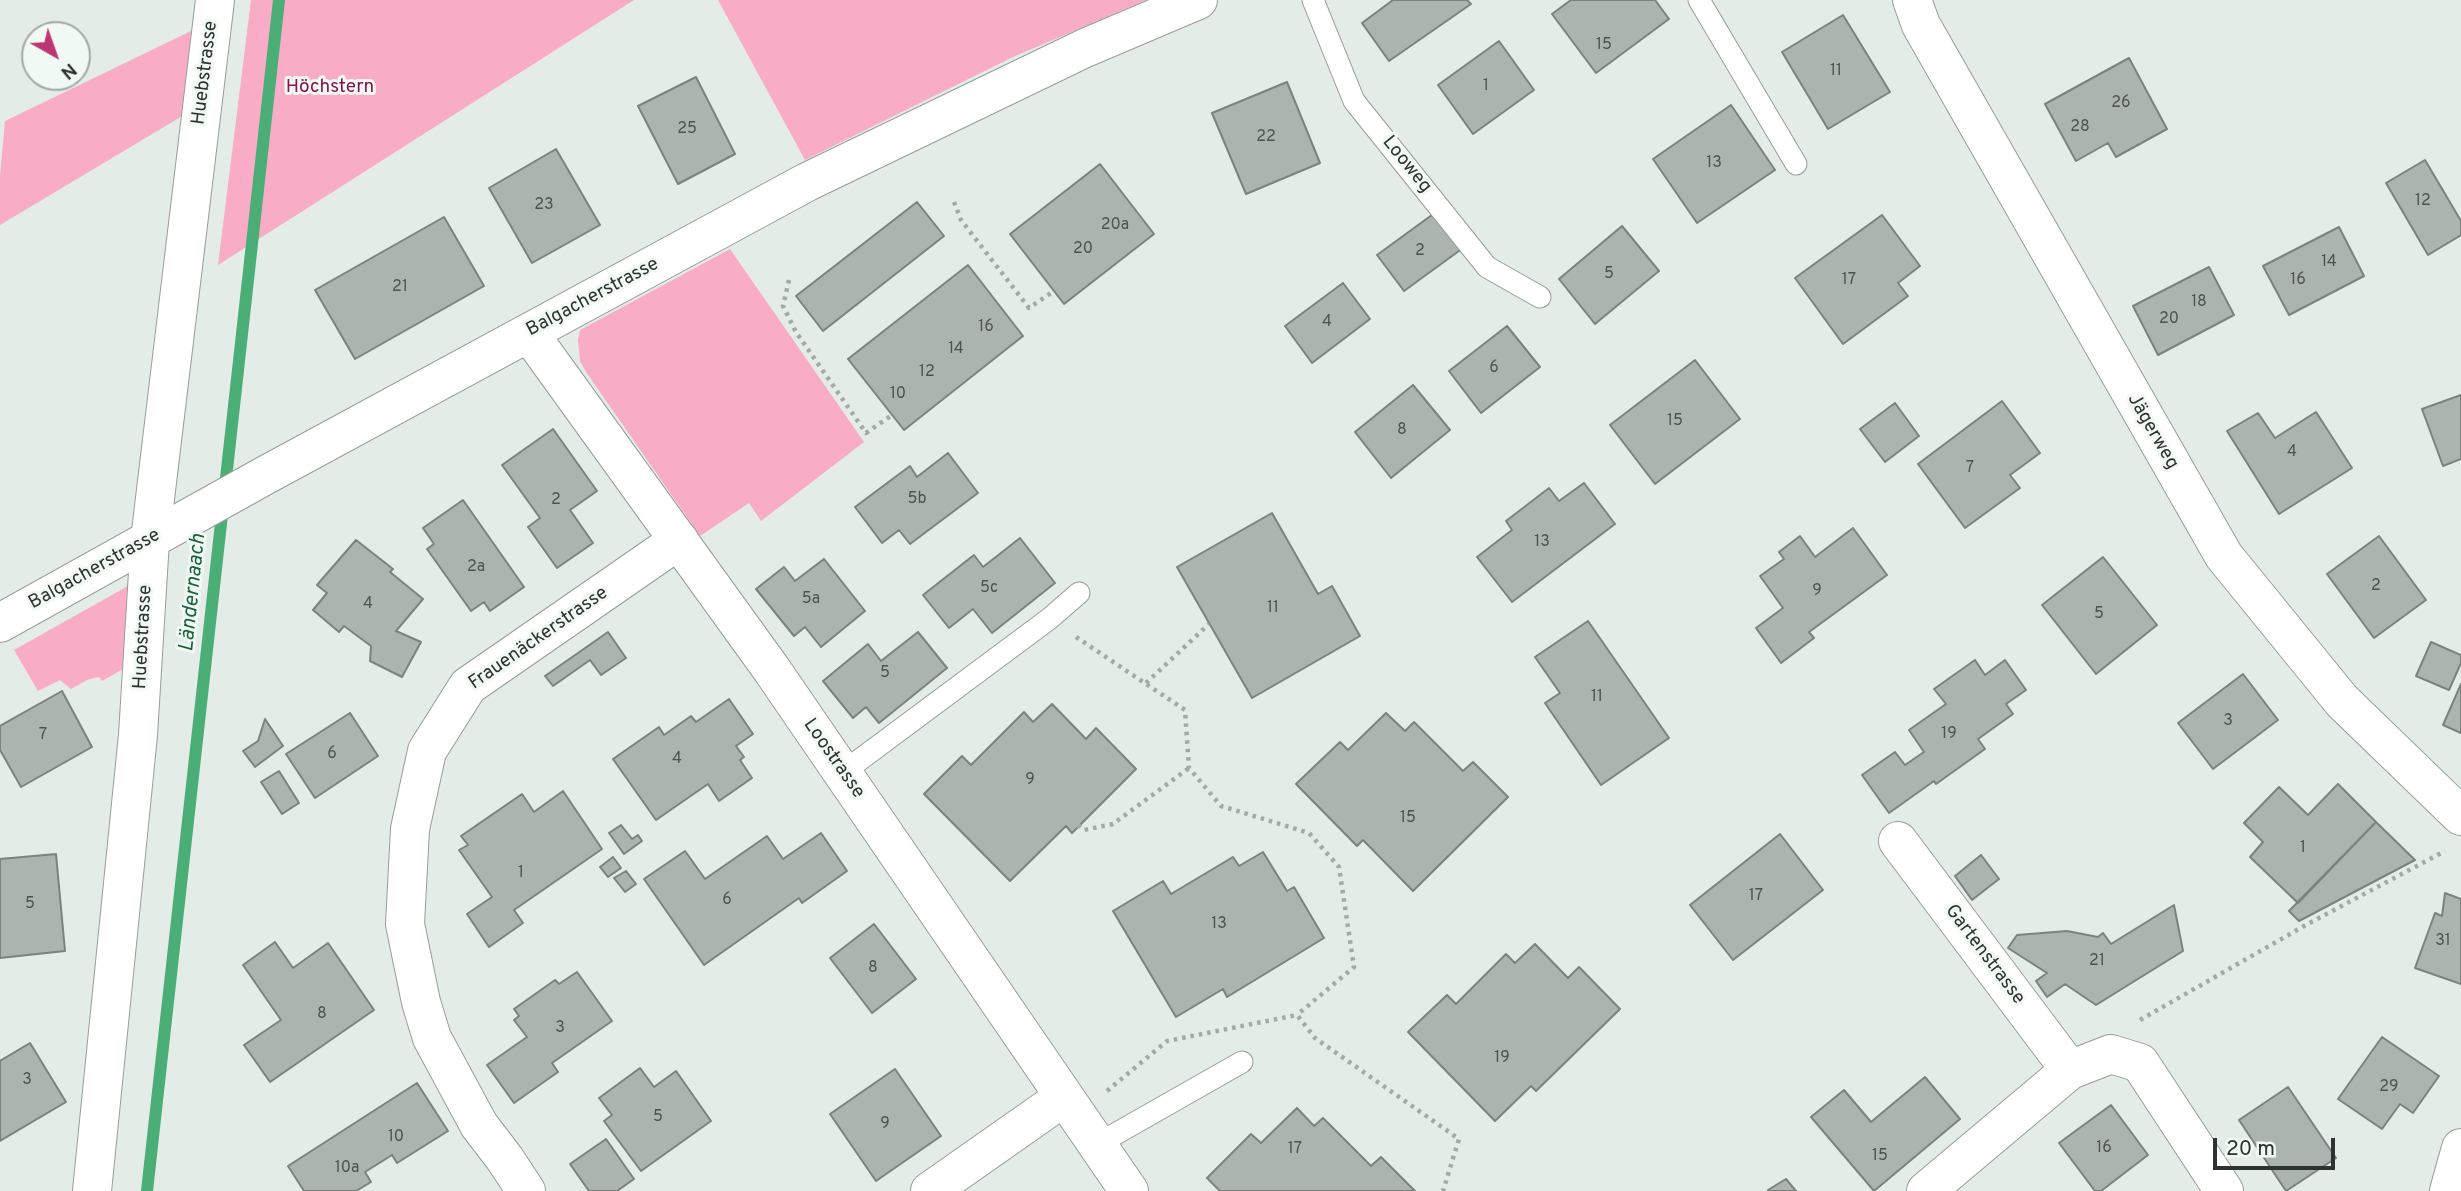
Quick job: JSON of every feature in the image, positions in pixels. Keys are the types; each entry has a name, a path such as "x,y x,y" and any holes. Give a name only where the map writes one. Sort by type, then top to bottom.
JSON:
{"street":[{"name":"Huebstrasse","path":"92,1191 138,735 165,532 215,0"},
{"name":"Balgacherstrasse","path":"0,622 807,182 1085,48 1198,0"},
{"name":"Jägerweg","path":"1912,0 1921,25 2224,556 2342,701 2455,833"},
{"name":"Loostrasse","path":"529,333 679,540 842,773 1129,1191"},
{"name":"Frauenäckerstrasse","path":"526,1191 479,1125 432,1038 421,1002 405,924 410,829 427,751 468,686 679,540"},
{"name":"Gartenstrasse","path":"1898,841 2070,1070"},
{"path":"1926,1191 2070,1070 2111,1054 2140,1063 2224,1191"},
{"path":"930,1191 1069,1106"},
{"path":"2449,1191 2461,1149"}],"lane":[{"name":"Looweg","path":"1313,0 1354,100 1488,267 1540,297"},
{"path":"1699,0 1796,164"},
{"path":"842,773 1049,619 1079,593"},
{"path":"1097,1145 1242,1062"}],"path":[{"path":"954,202 961,220 1029,308 1054,291"},
{"path":"789,280 783,306 796,332 866,433 892,415"},
{"path":"1049,619 1185,710 1189,768 1221,806 1309,833 1339,867 1354,967 1297,1016 1167,1041 1123,1079 1069,1106"},
{"path":"1146,683 1209,624"},
{"path":"1078,825 1084,830 1112,824 1189,768"},
{"path":"2131,1025 2304,926 2455,833"},
{"path":"1297,1016 1315,1038 1458,1139 1443,1191"}],"green space":[{"name":"Höchstern","path":"251,0 634,0 218,265"},
{"path":"718,0 1147,0 1013,57 805,160"},
{"path":"191,31 189,112 0,225 0,176 5,121 67,91 91,91 91,79"},
{"path":"730,249 864,442 761,521 749,503 700,536 586,372 580,361 578,340 580,330"},
{"path":"128,586 135,592 125,668 102,681 99,677 87,680 71,689 60,680 38,691 14,650"}],"building":[{"path":"1393,0 1467,0 1471,4 1389,61 1362,23"},
{"path":"1571,0 1655,0 1669,19 1596,73 1552,14"},
{"path":"1843,15 1890,92 1828,129 1782,52"},
{"path":"1499,41 1534,90 1473,134 1438,85"},
{"path":"2129,58 2167,129 2116,157 2108,143 2076,161 2045,104"},
{"path":"696,77 735,154 678,184 638,106"},
{"path":"1287,82 1320,163 1246,194 1212,113"},
{"path":"1731,105 1775,170 1697,223 1653,159"},
{"path":"556,149 600,225 532,263 489,188"},
{"path":"2425,160 2461,221 2461,235 2428,255 2386,183"},
{"path":"1100,164 1154,234 1064,304 1010,234"},
{"path":"917,202 944,236 823,331 796,296"},
{"path":"1436,212 1463,248 1404,291 1377,255"},
{"path":"1882,215 1920,266 1898,283 1908,296 1843,344 1795,278"},
{"path":"444,217 484,286 355,359 315,290"},
{"path":"1622,226 1659,271 1595,324 1559,279"},
{"path":"2339,227 2364,276 2289,315 2263,266"},
{"path":"968,265 1023,336 904,430 848,359"},
{"path":"2209,267 2234,315 2158,355 2133,306"},
{"path":"1343,283 1370,319 1312,363 1285,326"},
{"path":"1507,326 1540,367 1481,413 1449,371"},
{"path":"1695,360 1740,419 1655,484 1610,425"},
{"path":"1413,385 1450,430 1391,478 1355,432"},
{"path":"2461,395 2461,459 2443,466 2422,409"},
{"path":"2002,401 2040,453 2010,475 2020,488 1965,528 1918,464"},
{"path":"1895,403 1919,436 1885,462 1860,429"},
{"path":"2316,412 2352,468 2279,514 2227,431 2258,413 2275,438"},
{"path":"553,429 597,491 570,510 593,543 557,568 528,527 540,518 502,465"},
{"path":"948,453 978,493 910,544 899,530 882,543 855,507 910,466 917,477"},
{"path":"1584,483 1615,524 1512,602 1477,557 1512,530 1506,521 1549,488 1559,501"},
{"path":"463,500 524,587 490,611 484,602 471,611 427,549 434,544 423,528"},
{"path":"1272,513 1318,594 1332,586 1360,636 1252,698 1177,567"},
{"path":"1853,528 1887,575 1809,632 1814,638 1781,663 1756,628 1783,608 1760,576 1784,559 1779,552 1800,536 1815,557"},
{"path":"2379,536 2426,600 2374,638 2327,574"},
{"path":"1020,538 1055,583 992,633 973,609 949,628 923,595 974,555 983,567"},
{"path":"356,540 393,569 390,572 423,599 396,631 421,642 402,677 370,661 371,646 344,626 339,632 313,610 327,593 317,585"},
{"path":"2103,557 2157,625 2096,674 2042,605"},
{"path":"824,559 865,611 821,647 805,627 794,636 756,589 784,567 795,581"},
{"path":"1588,621 1669,738 1601,785 1545,703 1560,693 1535,657"},
{"path":"608,632 626,658 601,675 590,660 553,686 545,676"},
{"path":"918,632 947,668 879,723 866,707 853,718 823,681 868,644 881,661"},
{"path":"2431,642 2461,655 2461,663 2449,690 2416,676"},
{"path":"1975,660 1985,675 2005,660 2026,690 2006,704 2013,714 1978,739 1985,749 1889,813 1862,775 1895,752 1905,765 1924,752 1909,730 1946,704 1934,689"},
{"path":"2243,674 2278,720 2213,769 2178,723"},
{"path":"2461,684 2461,733 2443,725"},
{"path":"62,691 92,747 21,787 0,750 0,726"},
{"path":"729,699 753,734 736,746 744,757 740,760 752,778 719,801 708,784 656,820 613,759 659,727 664,735 691,716 696,722"},
{"path":"1052,704 1086,739 1096,728 1136,769 1072,833 1066,826 1010,881 924,794 962,756 971,765 1024,712 1033,722"},
{"path":"350,713 378,756 315,798 286,754"},
{"path":"1386,713 1405,731 1414,722 1463,771 1473,762 1508,797 1413,891 1363,840 1357,846 1296,784 1340,742 1348,750"},
{"path":"265,719 283,746 255,767 243,751 258,741"},
{"path":"279,771 299,803 282,814 261,782"},
{"path":"2338,784 2376,822 2298,903 2250,857 2263,842 2244,823 2279,787 2308,815"},
{"path":"563,791 602,849 514,910 523,923 489,947 467,914 492,897 459,850 468,845 461,836 522,794 534,812"},
{"path":"2376,822 2415,860 2299,921 2289,911"},
{"path":"621,825 632,839 638,835 642,841 624,854 609,833"},
{"path":"821,833 847,871 802,903 799,898 704,965 644,879 685,851 705,879 767,836 783,859"},
{"path":"1780,834 1823,890 1733,960 1690,905"},
{"path":"1263,852 1287,891 1294,887 1324,938 1227,997 1223,989 1176,1017 1113,911 1163,881 1171,894 1233,857 1239,866"},
{"path":"56,854 65,951 0,958 0,859"},
{"path":"1981,855 1999,879 1972,900 1955,876"},
{"path":"613,857 621,868 608,877 600,867"},
{"path":"626,871 636,884 625,892 614,878"},
{"path":"2445,893 2461,899 2461,984 2415,968 2435,913 2442,916"},
{"path":"2174,905 2183,951 2096,1005 2065,984 2047,997 2036,981 2047,973 2008,948 2017,935 2067,931 2098,937 2103,933 2111,944"},
{"path":"874,924 916,979 872,1013 830,958"},
{"path":"275,942 293,968 328,943 374,1010 270,1082 244,1045 281,1020 243,965"},
{"path":"1535,944 1568,978 1579,967 1620,1009 1536,1091 1531,1086 1495,1121 1408,1032 1447,995 1456,1004 1506,954 1515,963"},
{"path":"577,972 612,1021 552,1063 558,1072 514,1103 487,1065 527,1037 514,1020 519,1016 514,1009 555,980 559,984"},
{"path":"2382,1037 2439,1076 2413,1113 2400,1104 2382,1129 2338,1099"},
{"path":"30,1043 66,1102 0,1141 0,1061"},
{"path":"640,1068 654,1087 676,1071 711,1121 641,1171 604,1121 612,1115 599,1098"},
{"path":"895,1069 941,1136 876,1181 830,1114"},
{"path":"1925,1077 1960,1119 1874,1191 1811,1117 1844,1090 1871,1122"},
{"path":"417,1083 448,1131 397,1163 392,1155 365,1172 371,1182 356,1191 304,1191 288,1166"},
{"path":"2288,1087 2336,1158 2286,1191 2239,1120"},
{"path":"2111,1105 2148,1155 2101,1191 2095,1191 2059,1143"},
{"path":"1297,1108 1314,1126 1323,1118 1371,1166 1381,1157 1415,1191 1220,1191 1207,1178 1251,1134 1261,1143"},
{"path":"606,1139 634,1179 617,1191 589,1191 570,1164"},
{"path":"1786,1179 1796,1191 1768,1191 1768,1190"}],"waterway":[{"name":"Ländernaach","path":"147,1191 279,0"}]}
